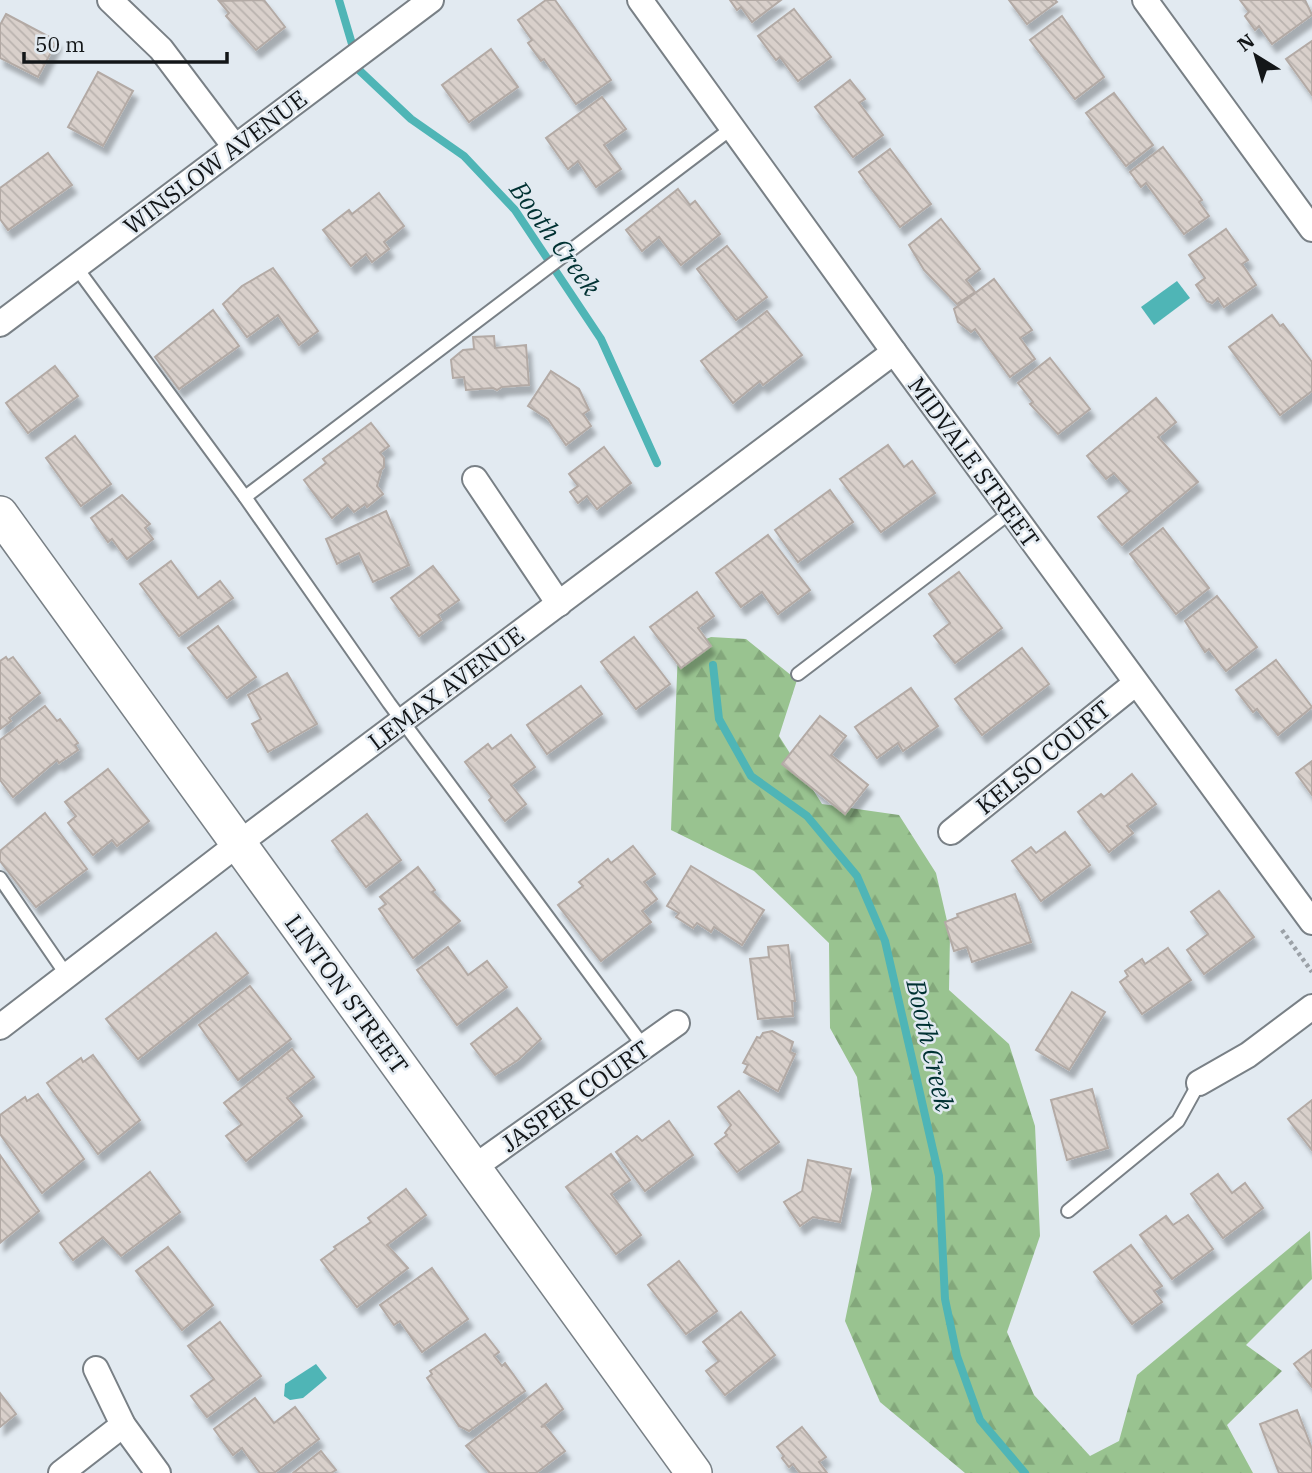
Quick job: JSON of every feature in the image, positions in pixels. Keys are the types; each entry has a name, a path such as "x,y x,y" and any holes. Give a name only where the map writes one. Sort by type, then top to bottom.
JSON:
{"street":[{"path":"110,0 161,49 234,147"},
{"name":"WINSLOW AVENUE","path":"0,324 431,0"},
{"name":"MIDVALE STREET","path":"640,0 1312,922"},
{"path":"1144,0 1312,229"},
{"name":"LEMAX AVENUE","path":"0,1027 238,844 894,352"},
{"path":"475,479 559,604"},
{"name":"LINTON STREET","path":"0,514 694,1473"},
{"name":"KELSO COURT","path":"951,832 1136,683"},
{"path":"1199,1083 1248,1055 1312,1007"},
{"name":"JASPER COURT","path":"472,1168 677,1023"},
{"path":"96,1369 123,1425 158,1473"},
{"path":"61,1473 123,1425"}],"lane":[{"path":"244,497 732,128"},
{"path":"76,267 403,720 644,1047"},
{"path":"798,674 1011,512"},
{"path":"0,878 68,977"},
{"path":"1068,1212 1178,1121 1199,1083"}],"green space":[{"path":"711,637 746,639 797,680 779,736 822,804 899,815 936,873 950,934 949,990 1009,1044 1035,1126 1040,1236 1007,1332 1034,1395 1090,1456 1119,1441 1137,1375 1310,1231 1312,1279 1246,1345 1282,1371 1227,1425 1253,1473 965,1473 880,1402 845,1321 872,1189 857,1077 830,1028 829,943 754,871 671,830 678,650"}],"water":[{"path":"1177,281 1190,298 1154,325 1141,307"},
{"path":"316,1364 327,1378 303,1398 290,1400 284,1396 285,1384"}],"building":[{"path":"264,0 285,27 256,50 226,16 229,13 219,1"},
{"path":"546,0 555,0 611,80 576,104 544,59 541,61 528,43 532,40 518,20"},
{"path":"730,0 781,0 752,22 741,7 737,10"},
{"path":"1009,0 1055,0 1057,2 1027,24"},
{"path":"1240,0 1305,0 1312,15 1272,44 1259,26 1255,30 1245,16 1249,12"},
{"path":"794,9 831,57 798,81 780,57 776,60 758,36"},
{"path":"6,14 57,41 38,77 0,58 0,25"},
{"path":"1062,16 1104,77 1075,99 1030,40"},
{"path":"1312,41 1312,95 1286,59"},
{"path":"491,49 518,87 469,122 442,85"},
{"path":"98,72 133,91 103,146 68,127"},
{"path":"850,80 865,99 859,103 883,135 853,157 815,107"},
{"path":"1114,93 1153,145 1126,166 1086,113"},
{"path":"602,97 626,129 604,145 621,169 596,187 578,161 568,169 546,138"},
{"path":"1163,147 1202,200 1199,202 1209,216 1184,234 1146,183 1141,187 1130,172"},
{"path":"890,149 931,204 900,227 859,172"},
{"path":"48,153 72,185 8,230 0,219 0,188"},
{"path":"678,189 690,205 695,201 720,234 681,265 659,237 642,251 626,230"},
{"path":"379,193 404,226 384,242 389,249 372,262 366,254 351,266 323,230 349,210 352,214"},
{"path":"941,219 980,269 966,280 975,292 957,304 924,270 909,245"},
{"path":"1226,229 1248,260 1242,264 1256,285 1224,307 1218,298 1212,303 1207,301 1196,285 1205,278 1189,255"},
{"path":"727,246 767,297 736,320 697,269"},
{"path":"273,268 318,331 299,345 278,315 247,337 223,304 242,286"},
{"path":"994,279 1032,330 1020,338 1035,359 1010,377 975,329 971,332 958,322 954,309"},
{"path":"213,310 239,346 179,389 155,357"},
{"path":"767,311 802,355 763,385 760,381 733,403 701,361"},
{"path":"1272,315 1280,326 1283,324 1312,362 1312,391 1280,415 1229,347"},
{"path":"494,336 495,348 526,345 529,385 502,387 497,390 466,390 464,377 453,378 451,360 463,350 474,349 473,337"},
{"path":"1050,358 1090,409 1058,434 1030,404 1033,402 1018,383"},
{"path":"55,366 78,396 28,433 6,403"},
{"path":"551,371 579,389 589,410 583,414 591,426 566,445 548,419 528,406"},
{"path":"1156,398 1176,422 1158,437 1198,482 1122,545 1098,517 1130,491 1114,473 1106,479 1087,456"},
{"path":"371,423 389,446 380,453 384,458 384,467 379,472 377,486 383,494 367,507 365,504 354,512 348,505 332,518 304,480 326,463 323,459"},
{"path":"75,436 111,484 81,506 46,458"},
{"path":"888,445 904,467 912,461 935,493 881,532 840,479"},
{"path":"604,447 631,483 597,509 587,496 578,503 570,492 578,486 569,474"},
{"path":"830,490 853,522 798,562 775,530"},
{"path":"122,495 150,524 145,528 153,539 127,559 112,539 108,542 91,518"},
{"path":"386,511 409,565 373,582 359,553 337,564 326,539"},
{"path":"1163,528 1209,588 1176,614 1130,554"},
{"path":"768,535 810,590 778,614 762,592 741,607 716,573"},
{"path":"171,561 198,598 220,581 233,598 179,636 140,584"},
{"path":"433,566 459,600 438,615 441,620 419,636 391,598"},
{"path":"959,572 1002,628 955,663 934,636 950,623 929,594"},
{"path":"697,592 714,616 698,628 711,646 681,668 650,627"},
{"path":"1217,596 1257,647 1226,671 1209,649 1205,652 1185,621"},
{"path":"218,626 256,677 227,698 188,648"},
{"path":"634,637 670,684 636,709 601,662"},
{"path":"1022,648 1049,684 982,735 955,699"},
{"path":"6,657 8,660 13,657 40,693 9,718 11,721 0,729 0,661"},
{"path":"1276,660 1312,707 1278,735 1257,709 1253,712 1236,690"},
{"path":"287,673 317,724 268,752 252,724 261,719 248,695"},
{"path":"581,686 602,714 547,754 527,725"},
{"path":"911,688 938,726 903,751 898,743 877,758 855,727"},
{"path":"45,706 57,721 60,719 78,743 75,745 78,750 59,763 57,760 13,797 0,780 0,740"},
{"path":"820,716 846,736 831,755 868,785 845,814 782,764"},
{"path":"511,735 535,767 511,785 526,804 505,821 489,800 492,797 465,762 488,744 492,749"},
{"path":"1312,761 1312,795 1296,773"},
{"path":"108,769 149,821 117,846 112,840 93,855 68,823 76,816 65,802"},
{"path":"1132,774 1156,804 1127,826 1133,833 1109,852 1078,812 1101,794 1104,797"},
{"path":"45,813 87,869 36,907 0,861 0,851"},
{"path":"367,814 401,860 366,887 332,841"},
{"path":"1065,832 1090,865 1041,901 1012,861 1031,847 1036,853"},
{"path":"633,846 655,874 644,882 657,899 642,911 651,922 601,961 558,905 583,886 579,882 608,859 611,863"},
{"path":"691,866 764,910 742,945 714,927 711,932 697,923 693,928 676,917 679,913 667,906"},
{"path":"418,867 435,890 432,892 460,921 413,958 379,909 386,904 380,897"},
{"path":"1219,891 1254,937 1204,974 1187,950 1208,934 1191,912"},
{"path":"1015,894 1031,942 972,962 967,947 954,951 945,922 958,917 957,914"},
{"path":"216,933 248,973 138,1059 106,1019"},
{"path":"788,945 795,1001 792,1001 793,1016 758,1019 750,959 769,957 768,947"},
{"path":"448,947 468,975 487,961 507,987 457,1025 417,970"},
{"path":"1168,948 1191,980 1142,1014 1120,982 1128,976 1125,971 1142,959 1145,964"},
{"path":"250,986 291,1039 238,1080 199,1025"},
{"path":"1072,992 1105,1012 1069,1070 1036,1050"},
{"path":"517,1008 541,1039 518,1060 495,1075 471,1044"},
{"path":"772,1031 793,1042 790,1052 795,1054 778,1091 744,1072 748,1065 743,1063 757,1037"},
{"path":"292,1049 314,1077 287,1098 302,1116 246,1161 226,1136 242,1124 224,1103"},
{"path":"93,1055 140,1120 98,1154 47,1083 81,1058 83,1062"},
{"path":"1092,1089 1108,1148 1067,1160 1051,1100"},
{"path":"739,1091 779,1142 737,1172 715,1144 727,1135 725,1133 731,1125 718,1107"},
{"path":"38,1094 84,1159 42,1193 0,1134 0,1115 25,1097 27,1101"},
{"path":"1312,1100 1312,1150 1288,1119"},
{"path":"669,1121 693,1155 645,1191 616,1152 637,1136 642,1141"},
{"path":"611,1154 630,1180 611,1194 641,1235 616,1254 566,1187"},
{"path":"0,1155 39,1211 0,1243"},
{"path":"808,1160 851,1169 840,1222 813,1217 800,1226 784,1202 802,1191"},
{"path":"150,1172 180,1212 121,1256 103,1237 73,1260 60,1243"},
{"path":"1218,1174 1232,1193 1245,1183 1263,1208 1223,1238 1191,1194"},
{"path":"406,1189 426,1215 387,1245 408,1268 357,1307 321,1260 336,1249 334,1247 371,1222 368,1218"},
{"path":"1188,1215 1213,1249 1172,1279 1140,1235 1166,1216 1173,1225"},
{"path":"1131,1245 1162,1286 1154,1291 1162,1302 1132,1324 1094,1272"},
{"path":"168,1247 213,1305 182,1330 136,1271"},
{"path":"679,1261 717,1311 686,1334 648,1285"},
{"path":"432,1268 468,1319 422,1352 400,1321 394,1325 380,1305"},
{"path":"741,1312 775,1355 725,1395 706,1371 719,1361 703,1342"},
{"path":"220,1322 261,1376 207,1417 191,1396 214,1379 188,1346"},
{"path":"485,1334 499,1352 494,1356 502,1366 505,1363 525,1391 469,1431 459,1426 427,1378 432,1374 430,1371"},
{"path":"1312,1350 1312,1387 1294,1364"},
{"path":"546,1384 563,1409 541,1427 545,1426 565,1451 536,1473 490,1473 466,1446"},
{"path":"0,1393 16,1414 0,1427"},
{"path":"255,1398 274,1423 295,1407 319,1439 274,1473 260,1473 242,1448 233,1455 214,1429"},
{"path":"1297,1410 1312,1449 1312,1473 1279,1473 1260,1424"},
{"path":"802,1427 826,1457 819,1462 827,1473 800,1473 793,1464 789,1467 782,1458 784,1456 777,1447"},
{"path":"321,1451 336,1470 331,1473 293,1473"}],"waterway":[{"name":"Booth Creek","path":"339,0 360,71 411,119 464,156 515,210 601,339 657,463"},
{"name":"Booth Creek","path":"713,665 719,719 751,776 807,816 857,876 885,941 939,1176 945,1299 957,1356 980,1420 1025,1473"}]}
